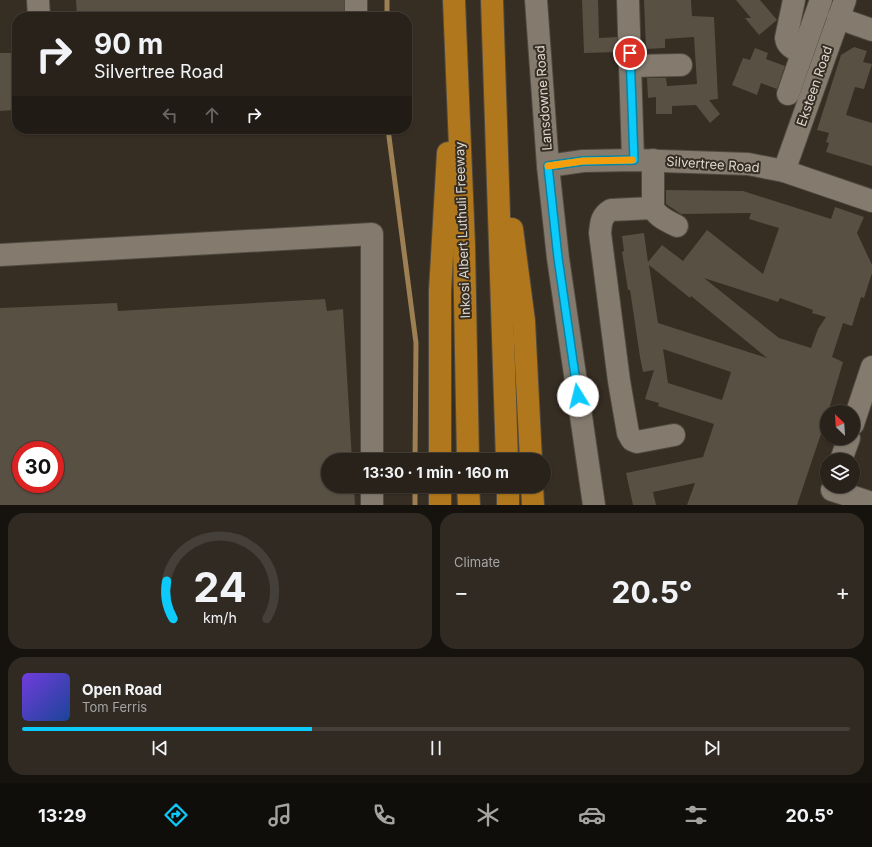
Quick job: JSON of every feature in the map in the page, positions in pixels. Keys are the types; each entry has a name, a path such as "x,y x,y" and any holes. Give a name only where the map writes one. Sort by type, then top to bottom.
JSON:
{"highway":[{"name":"Inkosi Albert Luthuli Freeway","path":"454,0 464,244 468,453"},
{"path":"492,0 507,453"},
{"path":"440,453 440,291 454,27"},
{"path":"496,103 524,321 531,453"},
{"path":"440,493 440,505"},
{"path":"468,493 469,505"},
{"path":"508,493 508,505"},
{"path":"532,493 533,505"}],"street":[{"path":"38,0 39,12"},
{"path":"356,0 356,12"},
{"name":"Lansdowne Road","path":"536,0 548,166 558,258 594,505"},
{"path":"628,0 630,66 643,160 653,208 656,214 677,226"},
{"path":"794,0 786,38 787,43 792,48 802,53"},
{"path":"788,94 802,53 815,2"},
{"path":"841,9 872,30"},
{"name":"Eksteen Road","path":"784,171 841,9"},
{"path":"630,66 681,65"},
{"name":"Silvertree Road","path":"548,166 583,161 643,160 748,164 784,171 872,200"},
{"path":"653,208 611,210 605,214 601,221 600,233 619,381 628,433 632,440 637,442 674,435"},
{"path":"0,255 372,234 372,453"},
{"path":"859,405 872,366"},
{"path":"372,493 372,505"},
{"path":"830,494 872,503"}],"building":[{"path":"76,0 344,0 344,12 77,12"},
{"path":"582,0 598,0 599,38 617,37 617,52 584,53"},
{"path":"644,0 691,0 692,16 714,17 718,99 709,100 720,114 710,123 696,105 672,106 672,114 656,114 656,97 648,98 647,78 666,78 667,86 697,84 694,37 665,39 665,48 646,49"},
{"path":"736,0 760,0 777,20 759,35 745,18 751,18"},
{"path":"854,47 867,51 863,62 872,64 864,89 855,87 846,115 872,123 872,166 826,152 829,143 826,142 829,133 817,130 841,55"},
{"path":"755,48 768,53 766,59 785,66 777,89 761,83 757,95 732,85 743,58 750,60"},
{"path":"0,53 12,53 12,110 0,111"},
{"path":"666,190 743,191 831,219 835,207 864,217 857,233 872,265 872,273 864,298 861,297 852,326 843,323 832,357 843,362 830,405 820,405 820,437 797,505 687,505 695,483 653,492 656,505 633,505 626,473 703,457 714,424 658,406 659,403 645,399 654,370 643,372 630,290 628,290 622,252 624,251 622,236 644,233 648,262 662,245 683,261 707,230 763,274 779,228 749,219 751,213 681,214 666,204","holes":["649,265 690,298 691,296 767,358 658,323","704,278 778,302 780,298 813,310 812,313 826,317 818,329 811,348 779,338","663,349 731,372 722,400 668,383"]},
{"path":"325,299 327,311 343,309 352,453 321,453 321,493 354,493 355,505 0,505 0,308 117,303 118,311"}],"waterway":[{"path":"387,0 387,12"},
{"path":"389,134 416,343 415,453"},
{"path":"415,493 415,505"}],"slow traffic":[{"path":"548,166 583,161 632,160"}],"route":[{"path":"578,396 558,258 548,166 583,161 634,160 630,53"}]}
